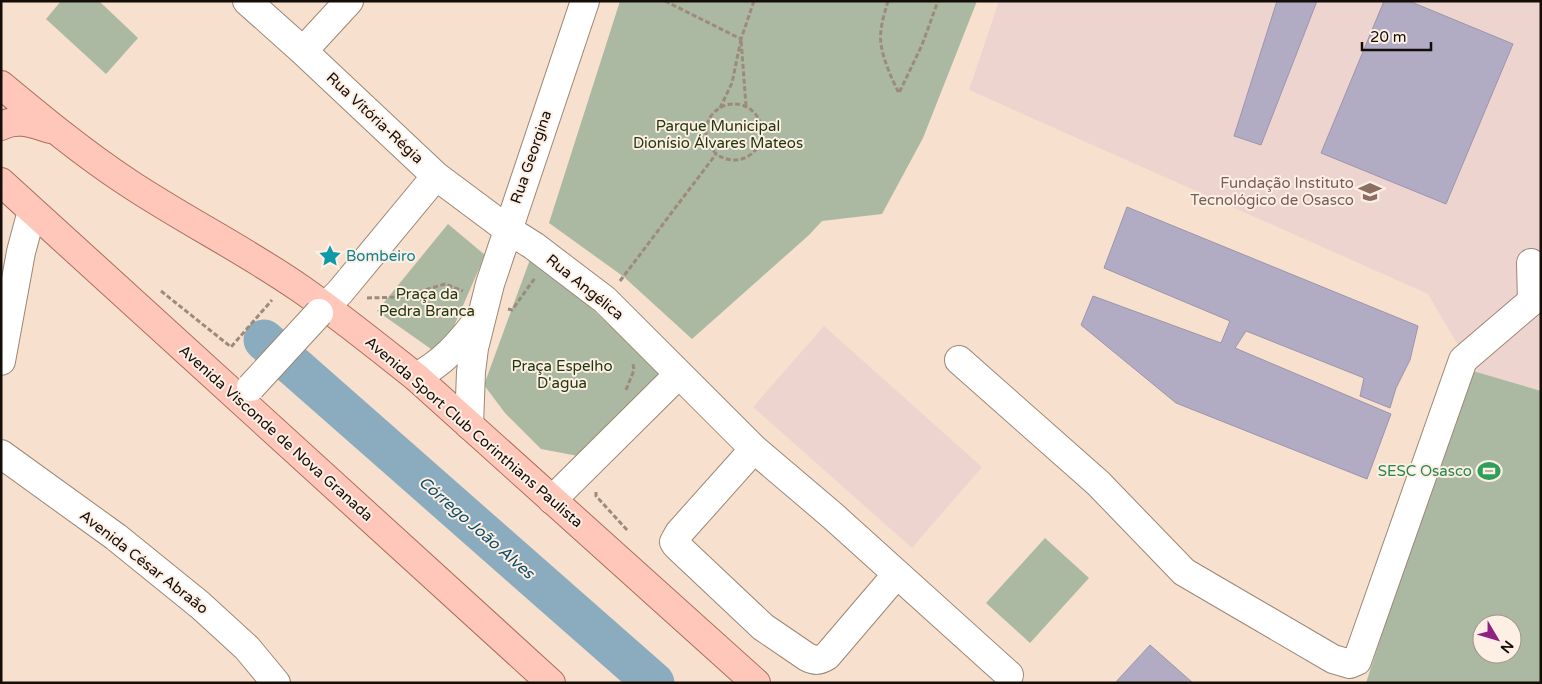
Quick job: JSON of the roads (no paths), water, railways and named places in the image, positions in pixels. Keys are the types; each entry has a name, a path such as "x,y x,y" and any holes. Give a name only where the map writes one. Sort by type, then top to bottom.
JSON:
{"main road":[{"name":"Avenida Sport Club Corinthians Paulista","path":"1,85 59,132 128,183 228,242 302,289 322,310 416,377 756,683"},
{"path":"1,126 9,121 30,122 59,132"},
{"name":"Avenida Visconde de Nova Granada","path":"1,182 32,211 245,393 551,683"}],"street":[{"name":"Rua Vitória-Régia","path":"247,1 436,176 507,229"},
{"path":"303,51 350,1"},
{"name":"Rua Georgina","path":"468,425 474,348 490,284 584,1"},
{"path":"245,393 340,292 436,176"},
{"path":"1,361 21,252 32,211"},
{"name":"Rua Angélica","path":"507,229 534,246 605,300 754,449 834,517 1009,675"},
{"path":"958,360 1098,483 1184,572 1333,659 1350,664 1357,661 1463,360 1532,300 1531,263"},
{"name":"Rua Georgina","path":"416,377 434,367 458,345 482,315"},
{"path":"552,500 679,374"},
{"path":"754,449 679,533 674,542 763,627 807,656 814,660 820,660 827,656 897,574"},
{"name":"Avenida César Abraão","path":"1,454 116,537 200,605 247,648 276,683"}],"waterway":[{"name":"Córrego João Alves","path":"264,340 654,683"}],"place":[{"name":"Fundação Instituto Tecnológico de Osasco","path":"1370,192"},
{"name":"Bombeiro","path":"330,256"},
{"name":"SESC Osasco","path":"1489,471"}],"park label":[{"name":"Parque Municipal Dionísio Álvares Mateos","path":"718,134"},
{"name":"Praça da Pedra Branca","path":"427,302"},
{"name":"Praça Espelho D'agua","path":"562,374"}]}
